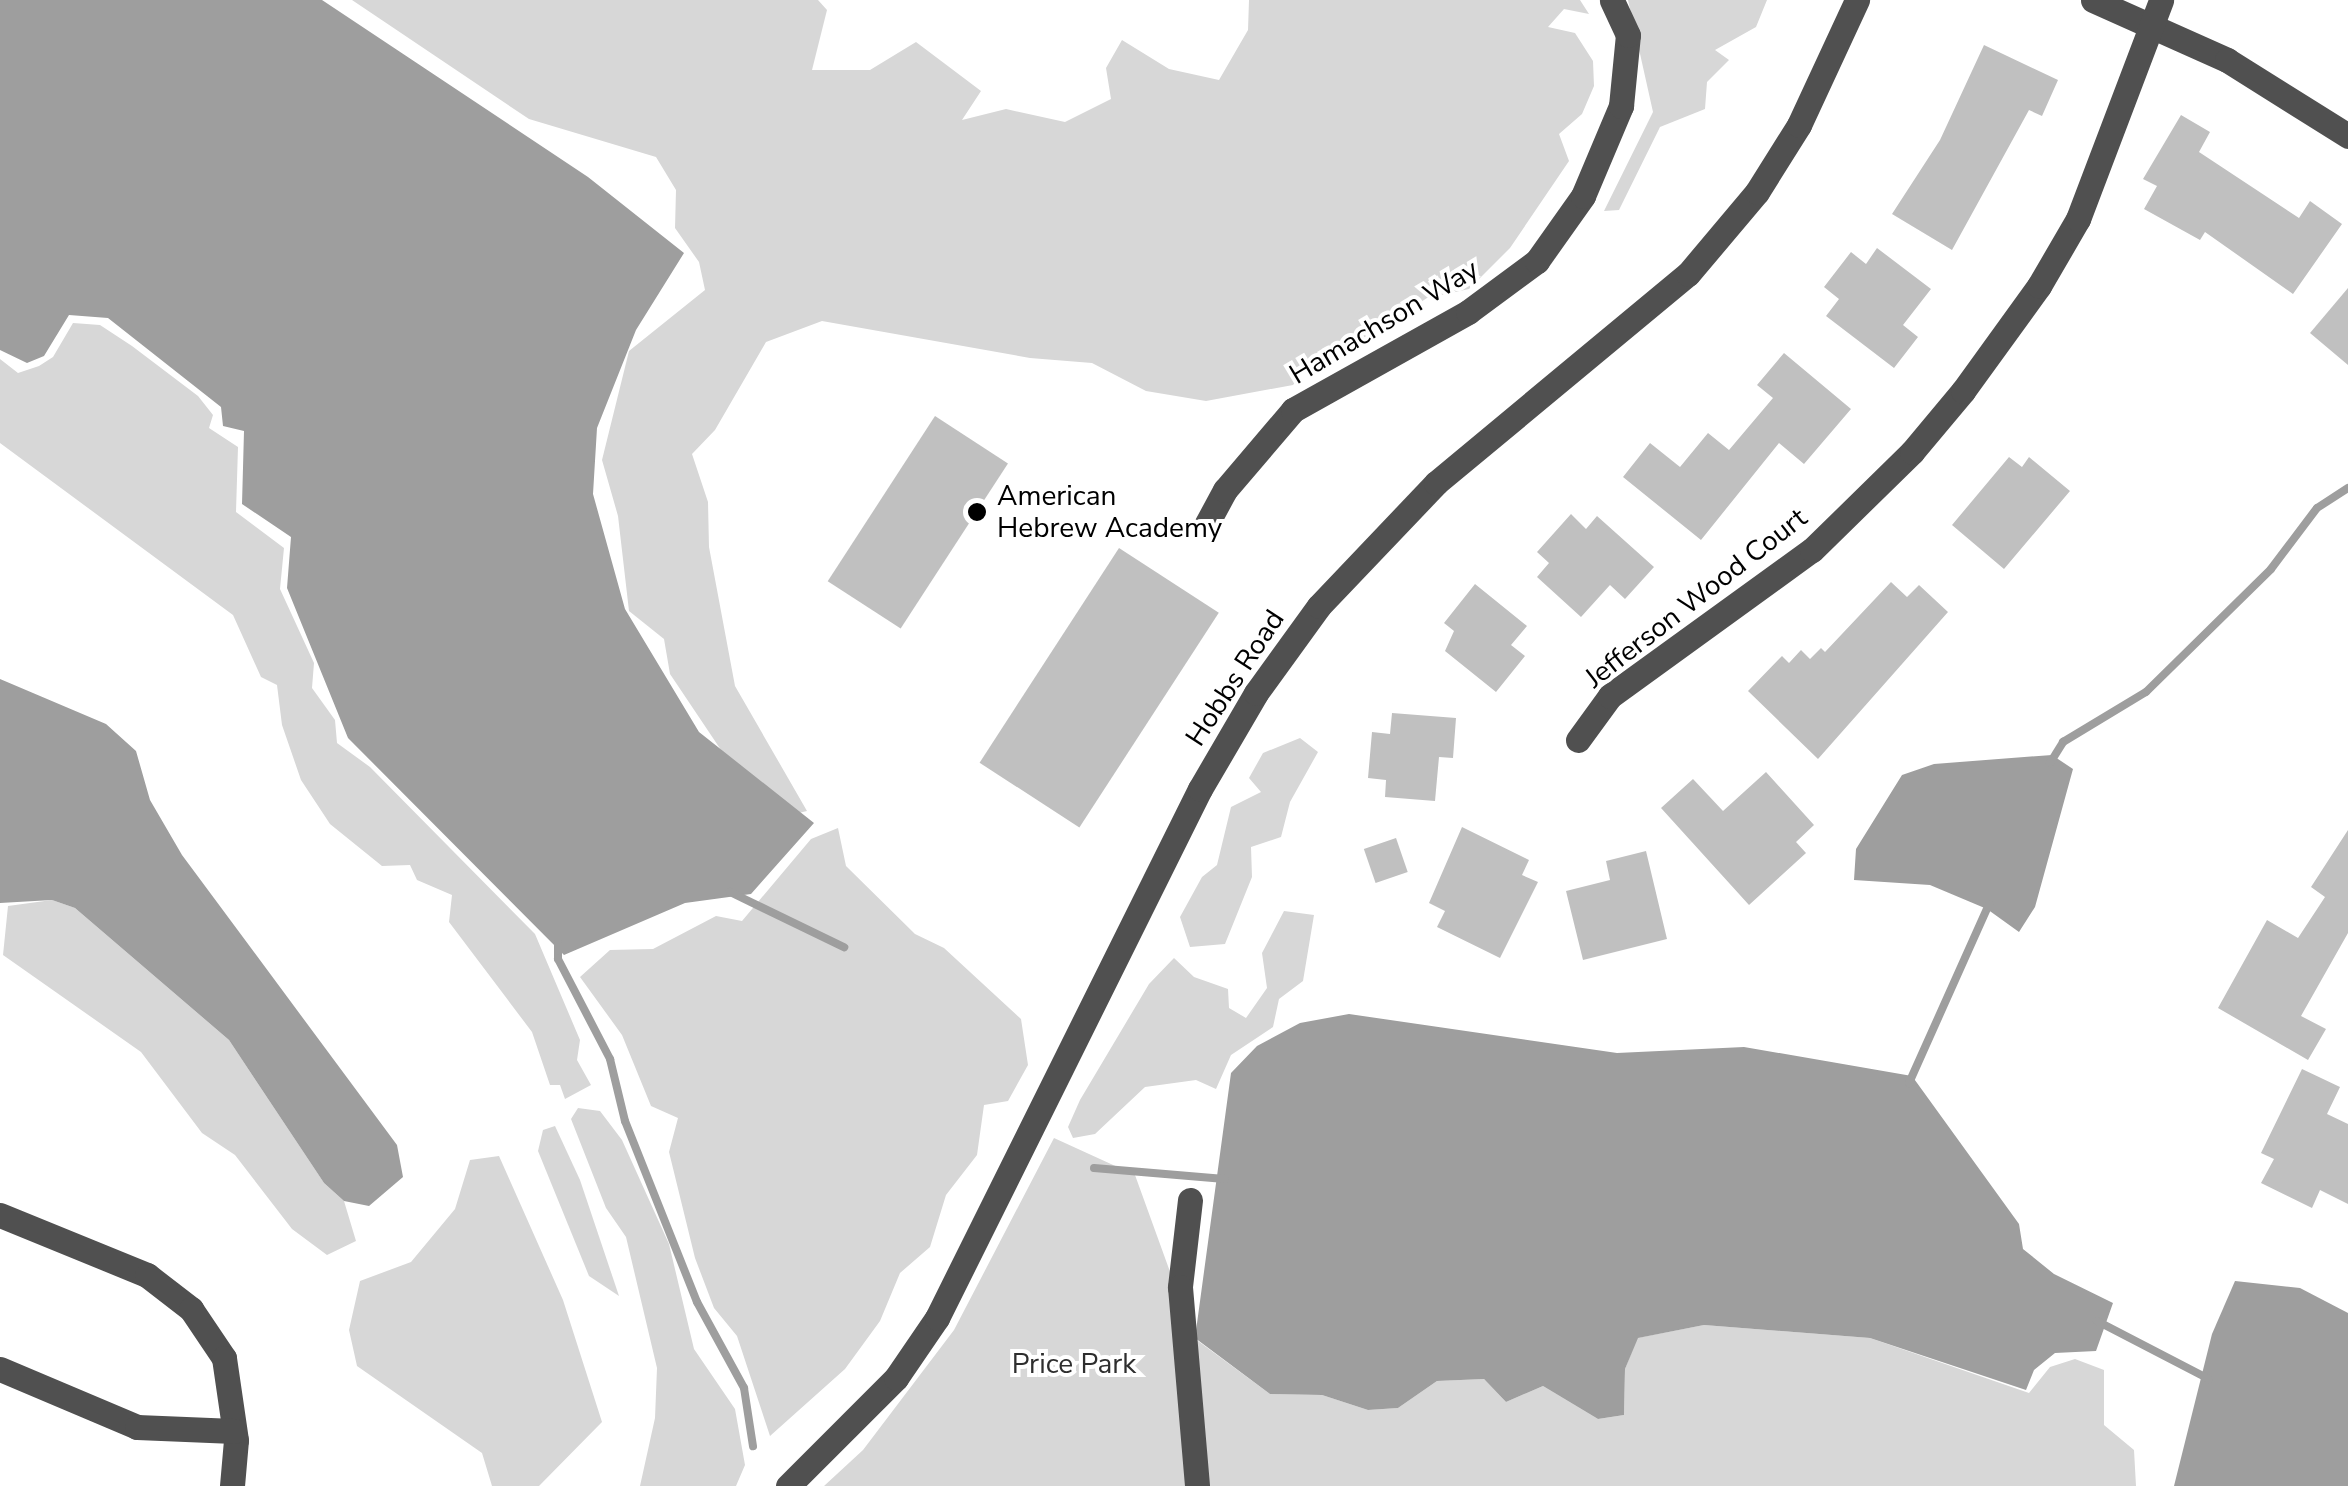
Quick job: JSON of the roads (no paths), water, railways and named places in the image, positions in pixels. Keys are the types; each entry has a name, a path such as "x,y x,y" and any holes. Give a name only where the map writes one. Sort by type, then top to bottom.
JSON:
{"street":[{"name":"Hamachson Way","path":"1205,527 1224,490 1293,410 1468,312 1537,261 1583,196 1621,106 1628,35 1612,0"},
{"name":"Hobbs Road","path":"788,1486 896,1378 936,1318 1200,790 1308,620 1436,483 1688,274 1757,192 1799,125 1857,0"},
{"path":"2094,0 2158,12 2348,136"},
{"name":"Jefferson Wood Court","path":"1578,740 1610,696 1812,550 1912,452 1962,391 2040,286 2078,219 2158,12"},
{"path":"1190,1200 1180,1287 1196,1486"},
{"path":"0,1215 148,1275 191,1309 224,1358 234,1431 232,1486"},
{"path":"0,1369 137,1428 234,1431"}],"waterway":[{"path":"2050,763 2063,742 2146,692 2271,569 2317,508 2348,488"},
{"path":"730,892 844,947"},
{"path":"1909,1083 1989,904"},
{"path":"558,943 558,959 610,1059 625,1121 697,1302 744,1388 753,1446"},
{"path":"1094,1168 1225,1179"},
{"path":"2097,1321 2209,1379"}],"place":[{"name":"American Hebrew Academy","path":"977,512"}],"park label":[{"name":"Price Park","path":"1074,1364"}]}
